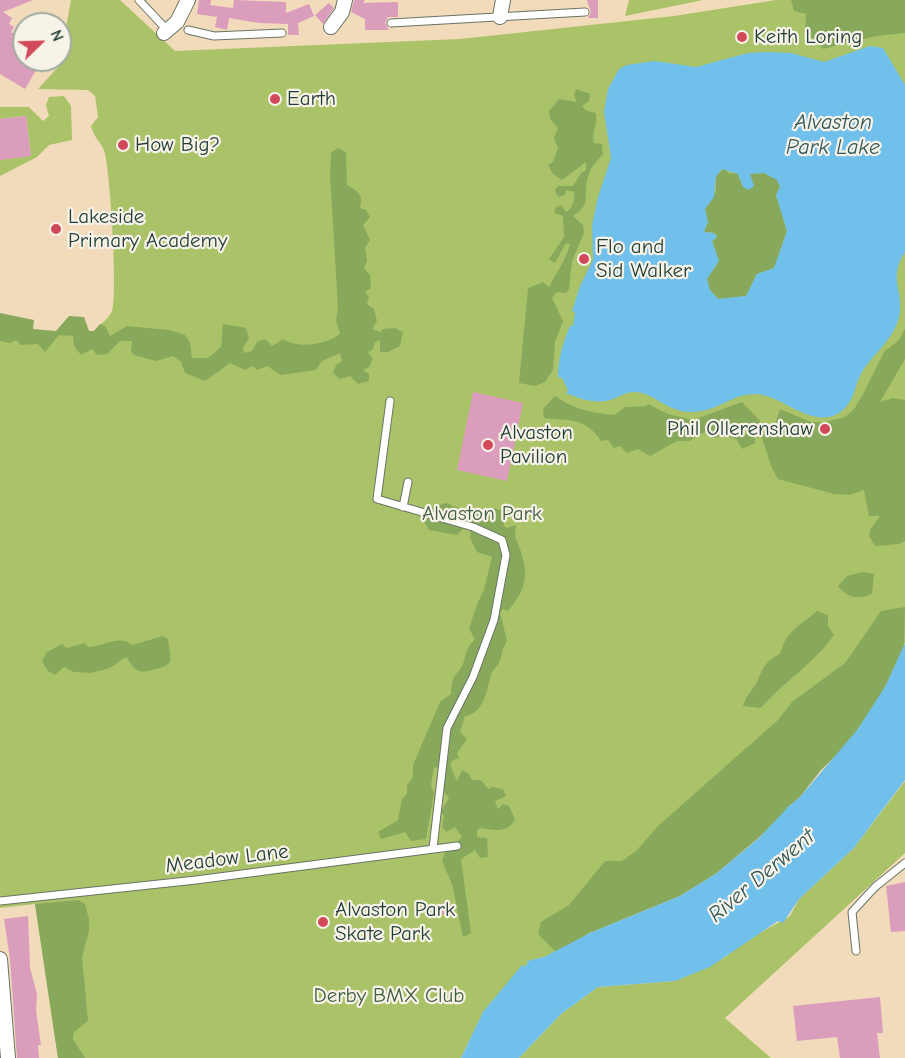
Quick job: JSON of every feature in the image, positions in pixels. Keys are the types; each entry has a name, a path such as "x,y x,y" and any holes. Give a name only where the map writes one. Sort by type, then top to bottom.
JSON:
{"street":[{"path":"174,29 188,0"},
{"path":"331,27 342,12 345,0"},
{"path":"501,17 503,0"},
{"path":"0,959 5,1054"}],"lane":[{"path":"139,0 174,29 214,36 282,33"},
{"path":"391,23 585,12"},
{"path":"390,401 377,499 473,526 502,540 506,555 494,620 473,677 447,728 433,848"},
{"path":"403,507 408,482"},
{"name":"Meadow Lane","path":"0,901 274,871 457,846"},
{"path":"856,951 852,912 875,887 905,863"}],"green space":[{"name":"Alvaston Park","path":"71,0 120,0 175,51 460,39 674,16 776,0 905,0 905,643 578,942 544,957 527,961 529,963 483,1012 461,1058 58,1058 35,904 0,908 0,325 48,331 94,331 111,314 114,300 113,231 109,180 104,150 91,126 98,117 95,96 88,90 38,89 54,72 72,72 72,12 69,12"},
{"path":"629,0 703,0 625,16"},
{"path":"791,0 905,0 905,33 877,36 823,49 805,31 806,14 794,11"},
{"path":"576,89 590,94 589,101 582,106 587,111 596,113 593,139 594,143 602,144 603,154 590,171 583,207 573,216 583,225 584,233 572,261 569,289 566,293 557,292 552,298 563,321 555,342 553,370 545,382 535,386 519,383 528,288 543,282 549,287 563,261 570,244 566,243 555,263 549,259 564,237 563,216 554,213 556,207 561,205 566,212 570,208 574,201 574,192 566,190 565,195 558,197 555,190 558,186 573,186 581,173 586,170 586,162 562,180 553,174 548,165 553,162 558,148 554,138 558,128 550,119 549,111 559,99 577,102 574,95"},
{"path":"64,96 71,106 72,140 49,145 37,157 0,176 0,160 31,155 26,116 0,119 0,107 29,107 43,121 49,116 46,105 49,97"},
{"path":"338,148 346,152 347,185 359,194 360,208 366,210 370,217 363,225 370,240 365,248 367,261 364,268 370,275 371,288 365,292 369,297 367,304 374,309 377,321 372,329 380,332 383,329 395,328 403,332 400,346 388,352 380,352 380,340 375,342 373,349 368,353 373,358 369,367 363,370 369,374 369,381 358,384 350,376 340,379 333,373 336,365 342,361 340,353 322,361 316,370 281,375 267,366 257,370 252,366 245,370 230,363 205,381 185,373 181,362 173,356 156,361 134,355 131,352 132,341 120,341 107,354 97,355 92,349 81,355 74,346 73,336 59,335 45,352 38,344 21,345 16,340 10,343 0,341 0,313 34,320 33,329 56,331 69,316 84,317 89,331 94,331 100,324 105,326 110,336 127,326 169,330 185,335 190,342 192,358 208,358 221,347 223,324 246,328 249,338 243,348 244,353 252,351 257,342 265,339 272,346 283,339 304,345 334,338 340,334 336,320 338,309 330,174 331,153"},
{"path":"725,168 728,173 738,174 743,187 750,174 764,173 778,180 780,187 776,195 787,231 774,268 757,274 746,296 718,299 710,290 707,279 715,260 712,241 717,237 715,233 704,232 708,222 705,209 716,191 716,176"},
{"path":"905,329 905,359 880,402 893,398 905,400 905,541 899,544 875,546 869,536 870,530 880,516 869,516 864,490 850,495 834,494 778,479 771,466 758,426 747,428 739,423 734,425 743,433 755,437 755,443 742,449 737,440 725,435 714,438 705,432 689,441 677,441 650,456 638,449 627,453 620,446 614,448 608,440 601,441 583,424 569,420 544,418 543,409 555,396 583,410 598,413 615,415 625,407 648,404 668,414 693,420 742,402 760,421 765,435 775,424 780,409 811,422 825,422 845,417 854,409 884,352 899,340"},
{"path":"446,503 477,512 494,508 502,511 504,526 507,528 516,525 515,537 525,567 521,592 508,611 503,609 500,612 507,641 499,663 492,673 481,706 465,716 460,732 467,739 457,753 459,758 453,760 450,765 457,781 462,770 469,774 472,780 481,780 488,789 493,787 503,789 506,796 495,801 498,809 503,804 509,806 515,819 505,829 480,828 477,831 477,837 487,838 488,857 480,858 475,850 461,859 471,933 463,937 452,884 442,861 445,853 462,837 455,827 446,832 442,827 444,816 441,811 449,798 444,792 444,770 434,767 431,785 434,793 426,839 411,841 405,832 381,839 378,832 398,820 402,799 407,794 407,785 413,777 413,765 440,702 451,694 454,677 462,666 468,647 475,639 469,629 484,590 492,557 477,552 470,538 472,519 465,517 463,529 457,535 429,530 421,516 425,509"},
{"path":"862,572 874,574 872,594 853,597 838,586 847,576"},
{"path":"905,607 904,647 880,698 845,747 821,770 775,824 717,873 680,896 590,933 556,952 538,934 541,922 569,905 605,861 622,861 636,851 658,826 778,720 792,702 845,663 881,611"},
{"path":"817,611 828,615 828,626 834,635 808,664 761,708 743,706 765,665 780,654 790,634"},
{"path":"163,636 168,639 169,664 143,672 136,670 126,657 110,668 91,673 74,672 64,667 55,675 48,671 42,661 47,652 62,644 67,648 85,643 88,647 116,641 132,645"},
{"path":"905,781 905,853 725,1018 771,1058 519,1058 561,1014 598,987 675,981 724,958 749,939 790,916 799,899 853,849"},
{"path":"78,900 85,904 89,919 89,931 82,957 88,1021 74,1032 73,1039 85,1058 58,1058 35,904"}],"water":[{"name":"Alvaston Park Lake","path":"870,46 883,48 905,85 905,252 897,270 899,317 888,340 861,374 846,407 835,415 813,416 768,396 749,394 708,409 690,412 681,411 636,392 598,401 582,399 566,393 568,390 562,378 558,377 559,363 567,332 570,326 573,326 575,312 572,311 580,286 593,260 592,225 598,197 611,158 604,112 608,89 619,69 627,65 655,61 696,67 748,53 767,52 791,53 824,62","holes":["722,169 738,174 743,187 749,190 754,186 750,174 764,173 777,180 780,187 776,195 787,231 774,268 757,274 746,296 718,299 710,290 707,279 719,261 712,241 717,237 714,233 704,232 708,222 705,209 714,197 716,177"]},
{"name":"River Derwent","path":"905,643 905,780 853,849 799,899 783,923 778,921 710,967 675,981 598,987 561,1014 519,1058 461,1058 483,1012 522,965 524,967 528,963 527,961 544,957 590,933 680,896 717,873 759,838 800,797 858,729 886,685"}],"building":[{"path":"0,0 33,0 3,12 12,18 9,24 12,26 12,72 35,72 25,89 0,74"},
{"path":"199,0 211,0 210,5 233,8 234,0 286,2 286,13 309,4 314,16 298,23 299,35 288,35 288,24 259,23 229,18 227,30 215,27 217,17 197,14"},
{"path":"354,0 365,0 363,3 398,2 398,17 388,17 385,23 389,30 365,30 365,19 351,12"},
{"path":"587,0 598,0 598,18 588,18 591,12"},
{"path":"329,3 334,8 323,24 315,15"},
{"path":"26,116 31,156 0,160 0,119"},
{"name":"Alvaston Pavilion","path":"473,392 523,403 507,481 457,470"},
{"path":"905,882 905,931 891,932 886,886"},
{"path":"448,902 451,912 436,916 433,906"},
{"path":"28,916 30,968 37,994 36,1010 41,1045 38,1045 39,1058 17,1058 10,959 4,919"},
{"path":"880,997 883,1033 877,1033 880,1058 840,1058 837,1037 797,1041 793,1006"}],"place":[{"name":"Keith Loring","path":"742,37"},
{"name":"Earth","path":"275,99"},
{"name":"How Big?","path":"123,145"},
{"name":"Lakeside Primary Academy","path":"56,229"},
{"name":"Flo and Sid Walker","path":"584,259"},
{"name":"Phil Ollerenshaw","path":"825,429"},
{"name":"Alvaston Pavilion","path":"488,445"},
{"name":"Alvaston Park Skate Park","path":"323,922"}],"park label":[{"name":"Derby BMX Club","path":"389,996"}]}
